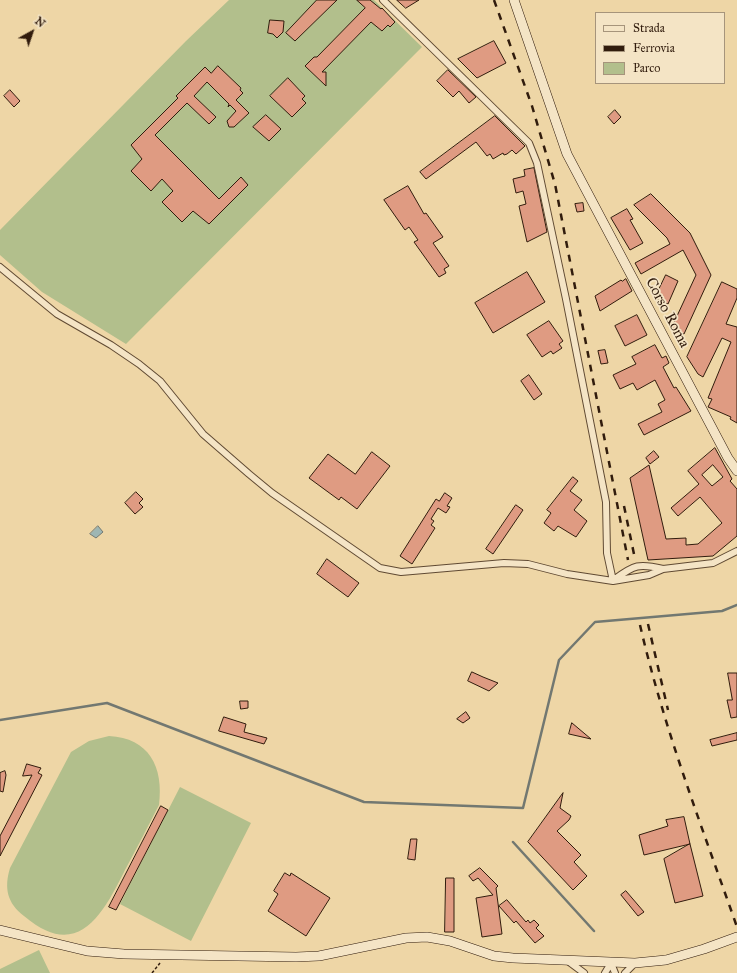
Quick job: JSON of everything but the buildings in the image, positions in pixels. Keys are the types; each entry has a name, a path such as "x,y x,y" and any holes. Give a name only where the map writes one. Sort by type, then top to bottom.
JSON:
{"main road":[{"name":"Corso Roma","path":"514,0 567,154 728,458 737,471"},
{"path":"0,930 88,951 124,954 296,957 319,956 406,938 427,937 450,941 494,956 611,963 635,963 666,960 704,949 737,937"}],"street":[{"path":"383,0 529,143 537,163 566,299 606,502 607,553 613,581"},
{"path":"0,267 57,314 111,345 139,364 160,381 203,434 234,461 272,493 380,568 401,572 504,563 528,564 567,574 613,581 649,575 663,569 713,562 737,551"},
{"path":"613,581 631,567 647,565 663,569"},
{"path":"568,961 584,973"},
{"path":"605,973 611,963"},
{"path":"611,963 615,973"},
{"path":"624,973 635,963"}],"green space":[{"path":"229,0 374,0 422,47 126,344 42,292 0,255 0,230 186,41"},
{"path":"109,736 123,738 134,742 144,749 151,757 159,778 159,805 117,886 98,916 86,927 74,933 59,934 43,929 18,911 8,895 8,875 10,868 71,752 89,741"},
{"path":"180,787 251,823 191,941 120,904"},
{"path":"39,950 50,973 0,973 0,969"}],"water":[{"path":"98,526 103,532 96,538 90,534"}],"waterway":[{"path":"0,720 107,703 364,802 523,808 559,660 595,622 722,611 737,605"},
{"path":"513,842 594,931"}],"railway":[{"path":"494,0 532,106 555,184 628,560"},
{"path":"624,506 635,559"},
{"path":"648,624 668,710"},
{"path":"640,625 660,702 672,740 737,927"}]}
